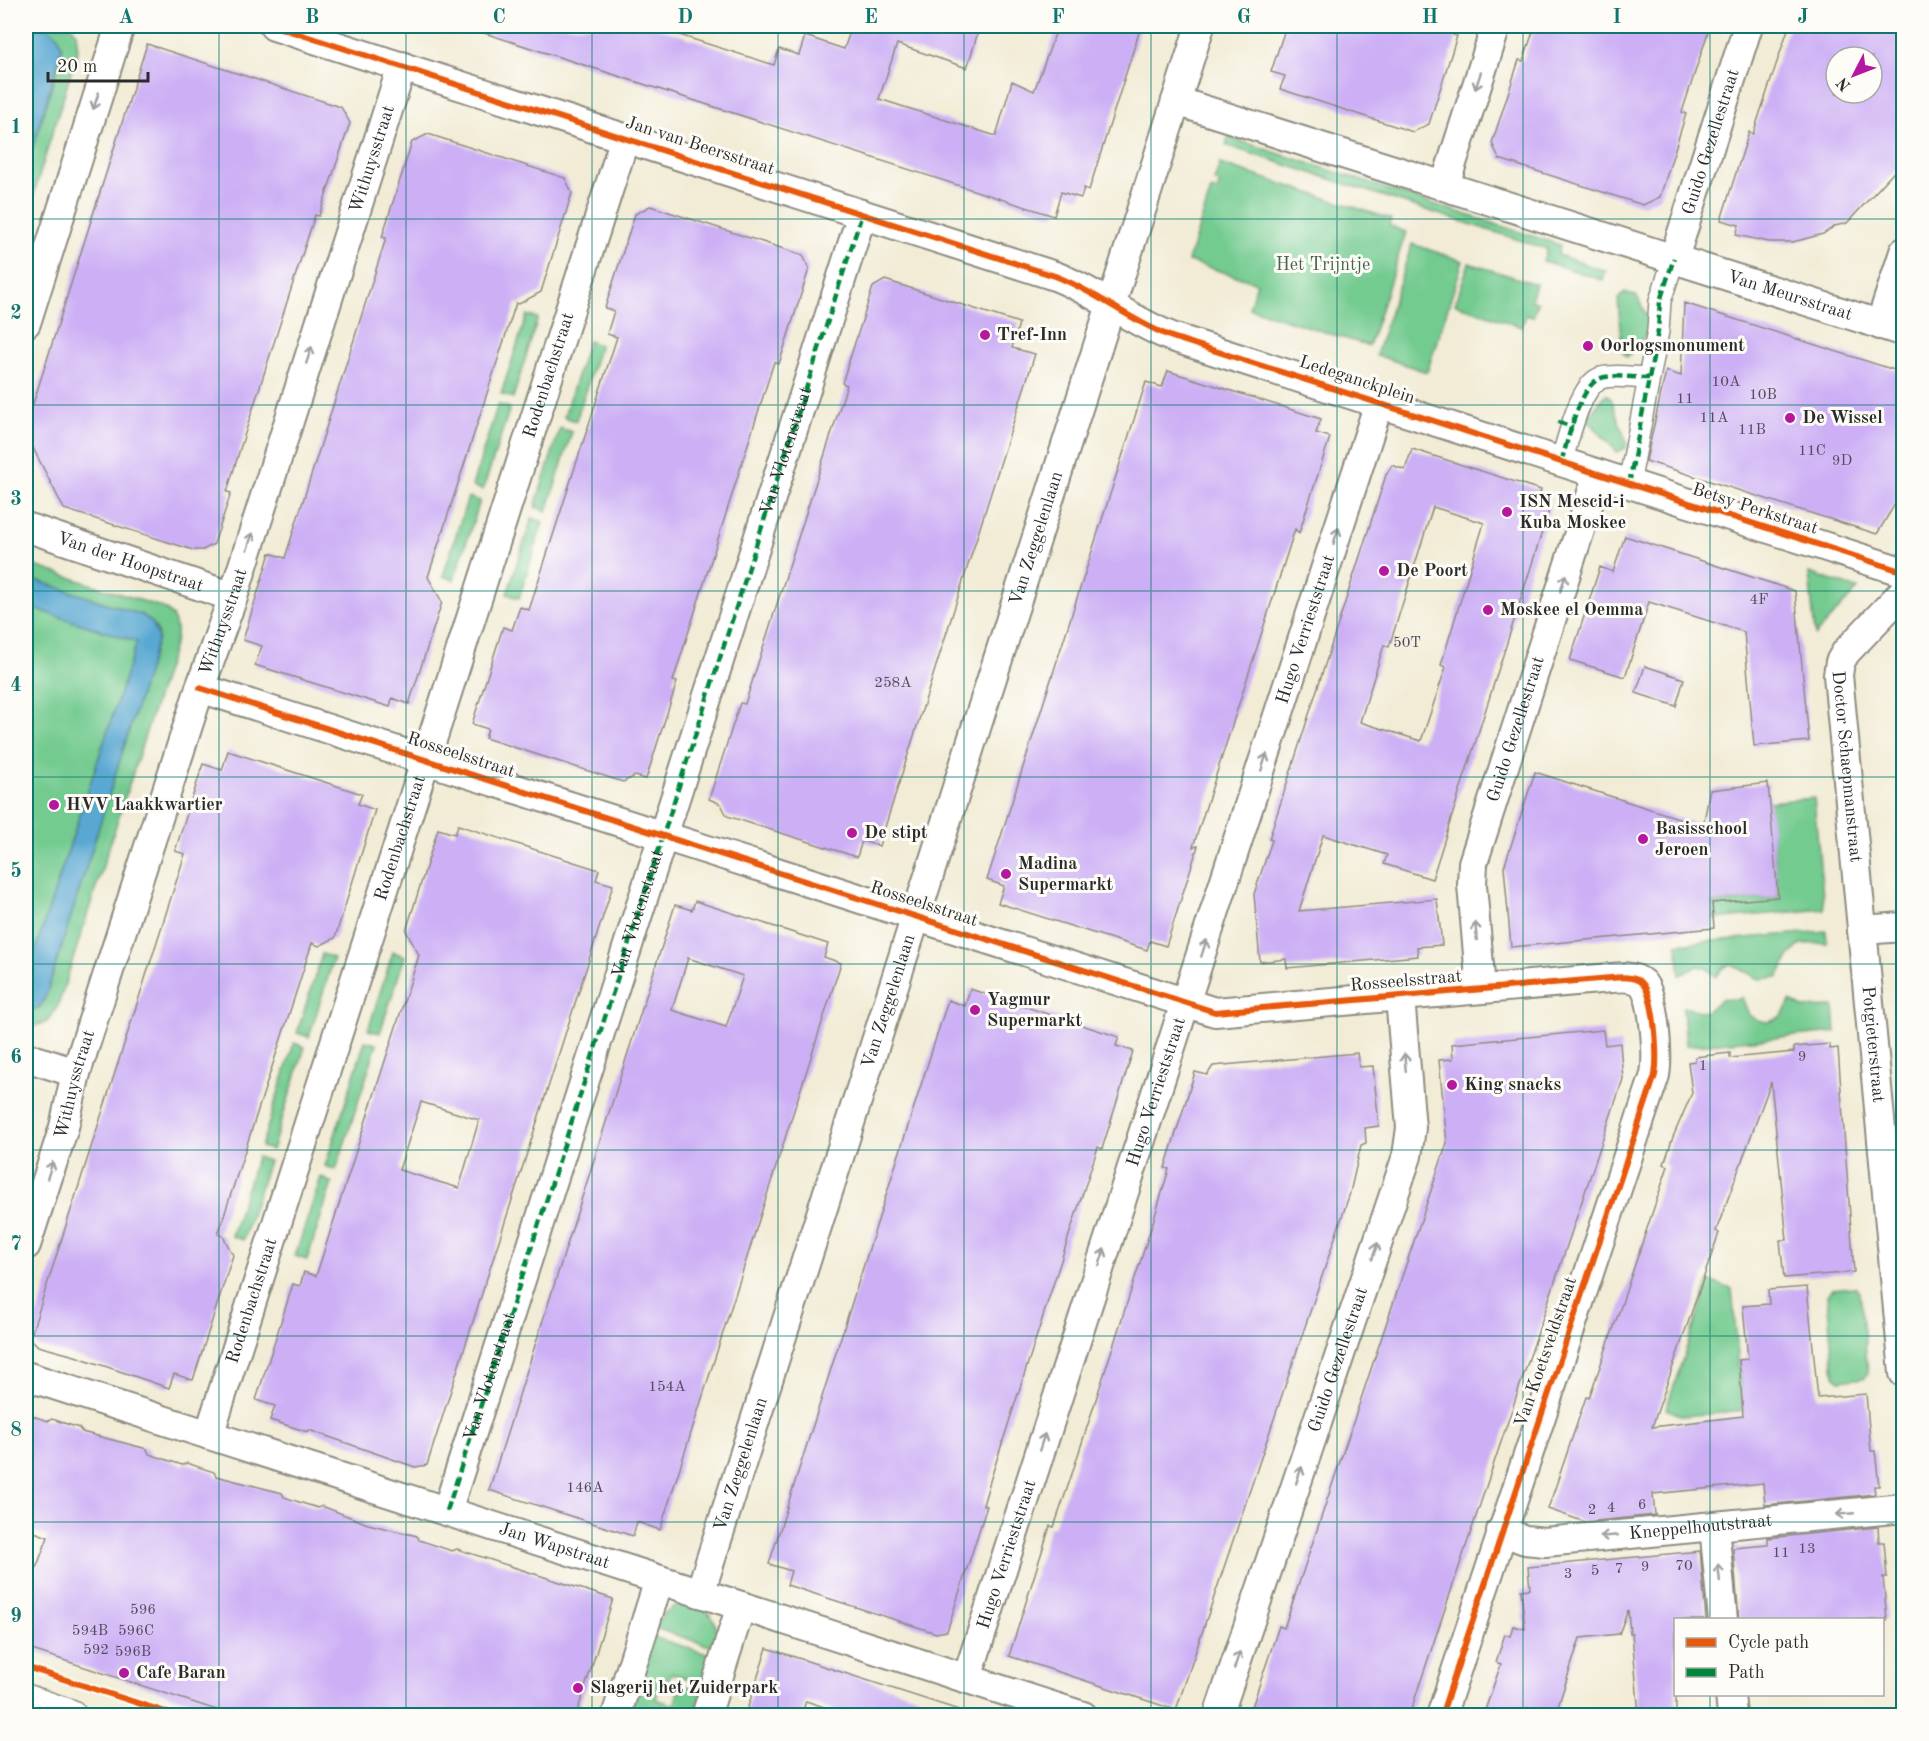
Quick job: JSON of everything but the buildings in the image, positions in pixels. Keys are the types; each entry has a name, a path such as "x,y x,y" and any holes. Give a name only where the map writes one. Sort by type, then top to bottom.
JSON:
{"street":[{"path":"26,323 120,26"},
{"name":"Jan van Beersstraat","path":"274,26 1055,276 1084,288 1111,306"},
{"path":"1111,306 1200,26"},
{"path":"1445,185 1496,26"},
{"name":"Guido Gezellestraat","path":"1674,258 1748,26"},
{"name":"Withuysstraat","path":"26,1245 64,1127 76,1073 200,688 233,597 402,66"},
{"path":"1176,101 1674,258 1660,302 1658,331 1629,484"},
{"name":"Rodenbachstraat","path":"209,1435 625,138"},
{"name":"Van Vlotenstraat","path":"447,1511 862,214"},
{"path":"1892,328 1904,252"},
{"name":"Van Meursstraat","path":"1674,258 1892,328"},
{"name":"Ledeganckplein","path":"1111,306 1141,324 1172,337 1598,474"},
{"name":"Van Zeggelenlaan","path":"700,1593 1111,306"},
{"path":"1561,462 1565,425 1585,392 1596,381 1608,377 1649,378"},
{"name":"Hugo Verrieststraat","path":"967,1678 1170,1043 1186,1003 1379,403"},
{"name":"Guido Gezellestraat","path":"1481,989 1472,885 1473,863 1598,474"},
{"name":"Betsy Perkstraat","path":"1598,474 1904,572"},
{"name":"Van der Hoopstraat","path":"26,528 233,597"},
{"name":"Doctor Schaepmanstraat","path":"1862,930 1838,669 1846,652 1904,591"},
{"name":"Rosseelsstraat","path":"200,688 916,918 1186,1003 1226,1013 1629,977 1642,983 1649,996"},
{"path":"1862,930 1904,927"},
{"name":"Potgieterstraat","path":"1862,930 1904,1373"},
{"name":"Van Koetsveldstraat","path":"1441,1716 1655,1075 1656,1052 1649,996"},
{"name":"Guido Gezellestraat","path":"1218,1716 1407,1156 1411,1128 1400,997"},
{"path":"26,1057 76,1073"},
{"name":"Jan Wapstraat","path":"26,1376 1083,1716"},
{"name":"Kneppelhoutstraat","path":"1501,1531 1541,1542 1904,1508"},
{"path":"1714,1526 1723,1618"},
{"path":"615,1716 659,1580"},
{"path":"706,1716 741,1606"},
{"path":"1730,1696 1732,1716"},
{"path":"26,1701 70,1716"}],"green space":[{"path":"43,26 71,26 76,32 78,50 26,219 26,170 62,54 57,35"},
{"path":"1228,137 1560,245 1558,255 1606,271 1603,280 1543,261 1547,249 1234,148 1226,145"},
{"name":"Het Trijntje","path":"1220,164 1391,219 1389,226 1406,232 1369,346 1249,308 1257,283 1188,261 1211,190 1217,191 1220,183 1214,181"},
{"path":"1412,244 1463,261 1427,372 1376,355"},
{"path":"1469,263 1536,284 1531,300 1538,303 1533,317 1526,315 1522,327 1455,304"},
{"path":"1625,292 1637,296 1652,328 1627,357 1622,351 1618,299"},
{"path":"527,315 538,318 513,398 501,394"},
{"path":"588,341 600,345 576,421 564,417"},
{"path":"1606,394 1611,398 1626,441 1626,448 1617,452 1587,419"},
{"path":"498,404 510,408 483,490 472,486"},
{"path":"560,428 572,432 547,511 535,507"},
{"path":"468,497 480,501 454,580 443,576"},
{"path":"532,518 543,522 519,598 507,594"},
{"path":"26,563 161,607 172,617 176,634 58,1006 47,1022 28,1028 26,1028 26,1012 40,1007 47,993 158,638 157,629 142,615 26,577"},
{"path":"1809,573 1858,589 1815,635"},
{"name":"HVV Laakkwartier","path":"26,606 137,642 26,978"},
{"path":"1814,798 1824,909 1713,919 1711,904 1778,897 1769,802"},
{"path":"1826,931 1827,943 1801,944 1790,955 1778,977 1759,979 1731,964 1716,977 1706,968 1698,966 1680,975 1677,944"},
{"path":"393,952 405,956 380,1033 368,1030"},
{"path":"322,954 334,958 309,1037 297,1033"},
{"path":"1742,997 1749,1015 1768,1022 1778,1018 1790,1001 1803,1008 1834,1007 1836,1032 1686,1046 1683,1007 1705,1012 1723,998 1737,1000"},
{"path":"365,1041 377,1044 336,1170 325,1166"},
{"path":"294,1043 305,1047 272,1150 261,1147"},
{"path":"257,1157 269,1161 243,1240 231,1236"},
{"path":"321,1177 332,1183 307,1260 295,1256"},
{"path":"1709,1281 1732,1289 1743,1411 1683,1416 1666,1409"},
{"path":"1855,1287 1860,1292 1868,1373 1863,1378 1840,1381 1834,1376 1827,1295 1832,1289"},
{"path":"678,1604 697,1606 710,1615 717,1629 716,1648 655,1628 664,1613"},
{"path":"653,1637 714,1656 705,1684 671,1673 668,1681 661,1680 656,1699 674,1705 680,1684 703,1691 695,1715 628,1716"}],"water":[{"path":"26,26 39,26 54,32 62,48 26,170 26,91 32,66 26,49"},
{"path":"26,577 142,615 153,623 158,638 47,993 40,1007 26,1012 26,978 137,642 26,606"}],"marked path":[{"path":"447,1511 862,214"},
{"path":"1629,484 1658,331 1660,301 1674,258"},
{"path":"1561,462 1581,402 1593,383 1601,378 1612,376 1649,378"},
{"path":"1558,422 1573,427"}],"cycle path":[{"path":"274,26 1055,276 1172,337 1904,572"},
{"path":"200,688 1215,1012 1623,977 1642,983 1653,1013 1656,1041 1655,1075 1441,1716"},
{"path":"26,1667 178,1716"}],"place":[{"name":"Tref-Inn","path":"985,335"},
{"name":"Oorlogsmonument","path":"1588,346"},
{"name":"De Wissel","path":"1790,418"},
{"name":"ISN Mescid-i Kuba Moskee","path":"1507,512"},
{"name":"De Poort","path":"1384,571"},
{"name":"Moskee el Oemma","path":"1488,610"},
{"name":"HVV Laakkwartier","path":"54,805"},
{"name":"De stipt","path":"852,833"},
{"name":"Basisschool Jeroen","path":"1643,839"},
{"name":"Madina Supermarkt","path":"1006,874"},
{"name":"Yagmur Supermarkt","path":"975,1010"},
{"name":"King snacks","path":"1452,1085"},
{"name":"Cafe Baran","path":"124,1673"},
{"name":"Slagerij het Zuiderpark","path":"578,1688"}]}
